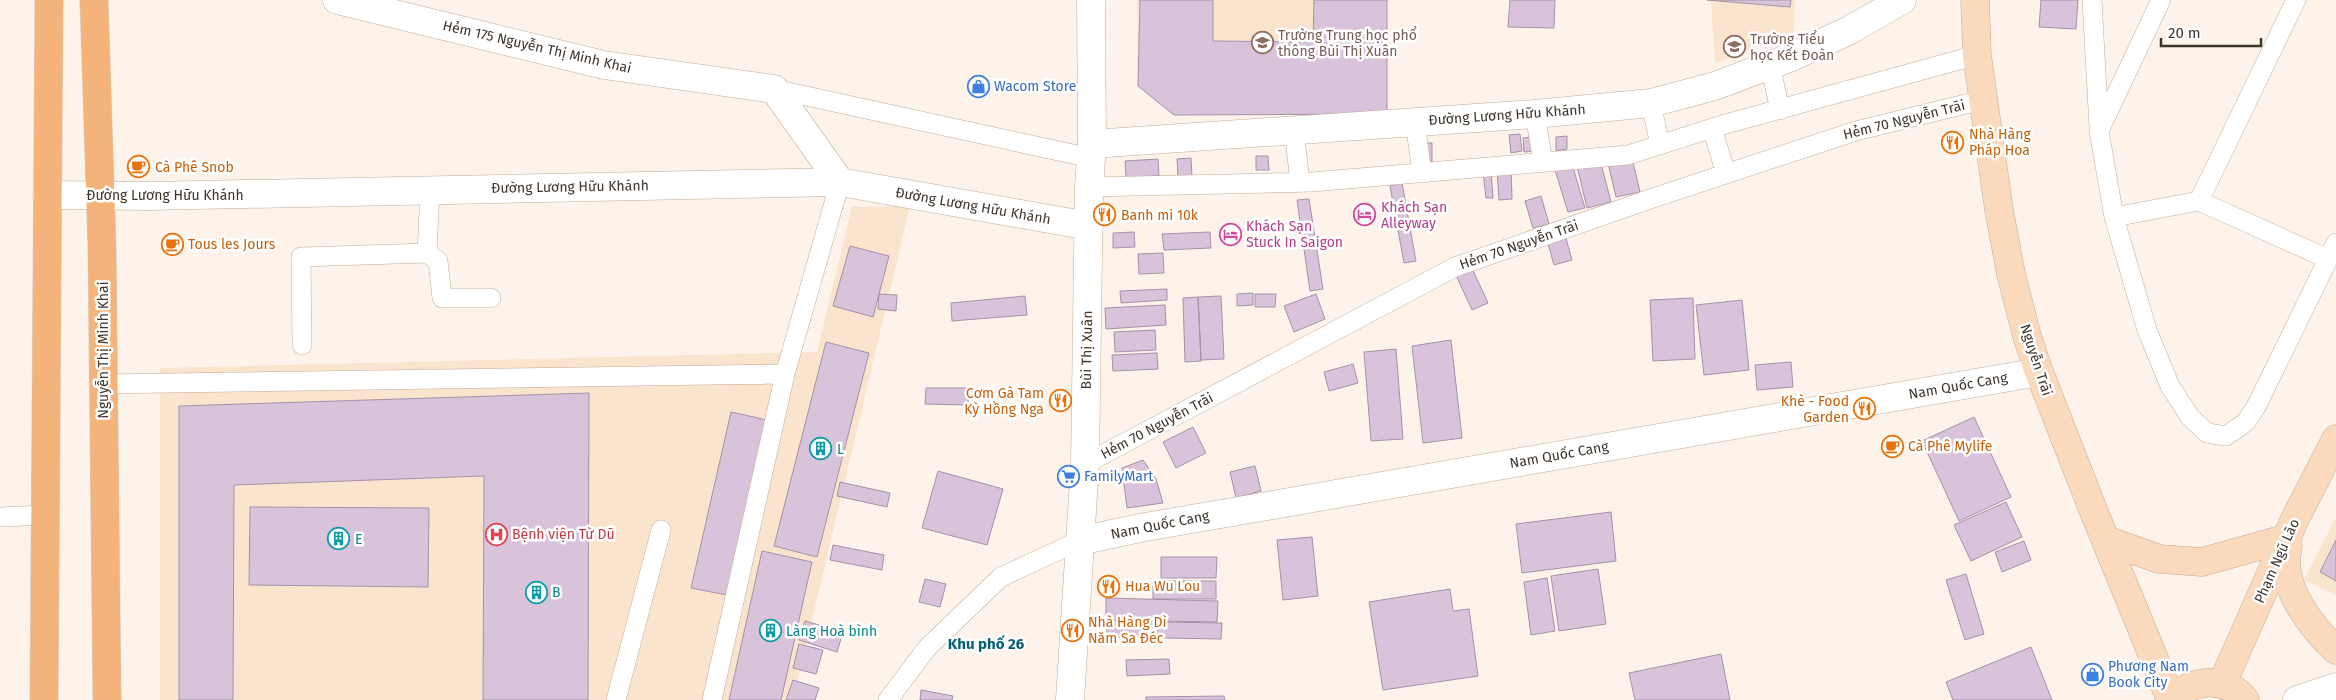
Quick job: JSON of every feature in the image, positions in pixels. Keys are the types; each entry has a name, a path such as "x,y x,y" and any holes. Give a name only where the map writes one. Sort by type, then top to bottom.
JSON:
{"main road":[{"path":"44,700 49,0"},
{"name":"Nguyễn Thị Minh Khai","path":"94,0 100,195 107,700"},
{"name":"Nguyễn Trãi","path":"1975,0 1977,55 1982,100 2011,274 2039,372 2171,700"},
{"name":"Phạm Ngũ Lão","path":"2222,684 2288,538 2336,439"},
{"path":"2106,540 2159,559 2202,562 2288,538 2287,572 2297,599 2322,638 2336,650"},
{"path":"2171,700 2189,686 2211,682 2222,684 2237,692 2245,700"}],"street":[{"name":"Hẻm 175 Nguyễn Thị Minh Khai","path":"337,0 604,66 774,89"},
{"name":"Bùi Thị Xuân","path":"1070,700 1085,464 1089,187 1092,151 1091,0"},
{"name":"Đường Lương Hữu Khánh","path":"1092,151 1294,130 1535,114 1651,103 1715,86 1770,66 1850,30 1902,0"},
{"path":"774,89 840,182"},
{"name":"Đường Lương Hữu Khánh","path":"47,196 160,196 840,182 1089,226"},
{"name":"Nam Quốc Cang","path":"1079,541 1140,528 2039,372"},
{"path":"2297,700 2336,687"}],"lane":[{"path":"2092,0 2100,131 2114,217 2147,330 2170,386 2190,417 2207,433 2226,436 2246,422 2257,405 2332,251 2199,202 2114,217"},
{"path":"2100,131 2161,0"},
{"path":"2199,202 2296,0"},
{"path":"1089,187 1300,182 1628,155 1712,128 1977,55"},
{"path":"1770,66 1780,110"},
{"path":"774,89 1092,151"},
{"name":"Hẻm 70 Nguyễn Trãi","path":"1085,464 1455,267 1856,131 1982,100"},
{"path":"1651,103 1660,145"},
{"path":"1535,114 1543,162"},
{"path":"1415,122 1422,173"},
{"path":"1712,128 1726,174"},
{"path":"1294,130 1300,182"},
{"path":"712,700 785,374 840,182"},
{"path":"427,253 430,190"},
{"path":"302,345 301,257 427,253 438,261 442,298 491,298"},
{"path":"102,384 785,374"},
{"path":"0,517 45,515"},
{"path":"616,700 661,530"},
{"path":"888,700 927,648 1001,577 1079,541"}],"shaded area":[{"name":"Trường Trung học phổ thông Bùi Thị Xuân","path":"1137,0 1387,0 1387,114 1138,86"},
{"name":"Trường Tiểu học Kết Đoàn","path":"1707,0 1795,0 1794,31 1715,64 1711,1"},
{"name":"Bệnh viện Từ Dũ","path":"910,206 793,700 160,700 160,368 817,352 852,207"},
{"path":"2336,517 2336,596 2304,580"}],"building":[{"name":"Trường Trung học phổ thông Bùi Thị Xuân","path":"1140,0 1213,0 1213,41 1313,42 1314,0 1387,0 1387,114 1174,115 1138,86"},
{"path":"1510,0 1555,0 1554,28 1508,27"},
{"path":"1707,0 1791,0 1790,7"},
{"path":"2041,0 2078,0 2076,29 2039,27"},
{"path":"1520,134 1522,151 1511,153 1509,135"},
{"path":"1567,136 1567,149 1556,151 1556,137"},
{"path":"1532,137 1533,151 1524,152 1523,138"},
{"path":"1417,143 1432,143 1432,165 1418,165"},
{"path":"1256,156 1268,156 1269,170 1256,170"},
{"path":"1191,158 1192,177 1178,178 1177,159"},
{"path":"1632,158 1640,192 1616,197 1608,163"},
{"path":"1158,159 1159,176 1126,177 1125,161"},
{"path":"1600,160 1611,202 1587,208 1577,166"},
{"path":"1572,164 1585,208 1568,212 1555,170"},
{"path":"1511,168 1512,199 1499,200 1497,169"},
{"path":"1491,171 1493,198 1486,198 1483,172"},
{"path":"1402,183 1416,261 1404,263 1390,186"},
{"path":"1541,196 1549,224 1533,228 1525,201"},
{"path":"1309,199 1323,289 1310,291 1297,200"},
{"path":"1134,232 1135,247 1113,248 1113,233"},
{"path":"1210,232 1211,248 1164,250 1162,234"},
{"path":"1565,235 1572,260 1554,265 1547,240"},
{"path":"850,246 889,256 873,317 833,306"},
{"path":"1163,253 1164,273 1139,274 1138,254"},
{"path":"1471,266 1488,303 1472,310 1455,273"},
{"path":"1167,289 1167,300 1121,303 1120,291"},
{"path":"1253,293 1253,305 1237,306 1237,294"},
{"path":"879,294 897,295 896,311 878,309"},
{"path":"1255,294 1276,294 1275,307 1255,307"},
{"path":"1316,294 1325,319 1294,332 1284,306"},
{"path":"1025,296 1027,315 952,321 951,303"},
{"path":"1221,296 1224,359 1201,360 1198,297"},
{"path":"1198,297 1201,361 1185,362 1183,298"},
{"path":"1693,298 1695,359 1653,361 1650,300"},
{"path":"1742,300 1749,370 1704,375 1696,305"},
{"path":"1165,305 1166,325 1106,329 1105,308"},
{"path":"1155,330 1156,350 1115,352 1114,332"},
{"path":"1451,340 1462,438 1423,443 1412,346"},
{"name":"L","path":"826,342 869,353 817,557 774,546"},
{"path":"1396,349 1403,439 1371,441 1364,352"},
{"path":"1157,353 1158,369 1113,371 1112,355"},
{"path":"1791,362 1793,387 1757,390 1755,365"},
{"path":"1353,364 1358,383 1329,391 1324,372"},
{"path":"926,388 968,388 968,405 925,404"},
{"name":"B","path":"589,393 588,700 483,700 484,476 234,485 233,700 179,700 179,406"},
{"path":"731,412 767,420 727,595 691,588"},
{"path":"1974,417 2011,497 1959,521 1922,441"},
{"path":"1193,427 1206,453 1176,468 1163,442"},
{"path":"1143,460 1156,479 1163,503 1127,508 1122,468"},
{"path":"1255,466 1261,491 1236,498 1230,472"},
{"path":"938,471 1003,489 987,545 922,528"},
{"path":"840,482 890,493 887,507 837,496"},
{"path":"2006,502 2022,537 1971,561 1954,525"},
{"name":"E","path":"250,507 429,508 428,587 249,585"},
{"path":"1611,512 1616,561 1522,573 1516,524"},
{"path":"1312,537 1318,596 1283,600 1277,540"},
{"path":"2336,540 2336,581 2320,572"},
{"path":"2024,541 2031,560 2002,572 1995,552"},
{"path":"833,545 884,555 882,570 830,560"},
{"name":"Làng Hoà bình","path":"762,551 812,562 781,700 729,700"},
{"path":"1161,557 1217,557 1216,578 1161,578"},
{"path":"1598,569 1606,624 1559,631 1551,576"},
{"path":"1966,574 1984,634 1965,640 1946,580"},
{"path":"1547,578 1555,631 1531,635 1524,582"},
{"path":"925,579 946,584 940,607 919,602"},
{"path":"1153,581 1216,581 1216,599 1153,599"},
{"path":"1450,589 1453,611 1469,609 1478,676 1383,690 1369,602"},
{"path":"1106,598 1218,601 1217,622 1106,620"},
{"path":"805,621 843,632 837,652 799,640"},
{"path":"1107,621 1222,623 1221,639 1107,637"},
{"path":"799,644 823,650 816,674 793,668"},
{"path":"2031,647 2052,700 1953,700 1946,682"},
{"path":"1721,654 1730,700 1635,700 1629,673"},
{"path":"1169,659 1170,674 1127,676 1126,660"},
{"path":"793,680 819,688 815,700 786,700"},
{"path":"921,690 953,696 952,700 920,700"},
{"path":"1224,696 1225,700 1146,700 1146,697"}],"place":[{"name":"Trường Trung học phổ thông Bùi Thị Xuân","path":"1262,43"},
{"name":"Trường Tiểu học Kết Đoàn","path":"1734,47"},
{"name":"Wacom Store","path":"978,86"},
{"name":"Nhà Hàng Pháp Hoa","path":"1953,142"},
{"name":"Cà Phê Snob","path":"139,167"},
{"name":"Banh mi 10k","path":"1105,215"},
{"name":"Khách Sạn Alleyway","path":"1365,215"},
{"name":"Khách Sạn Stuck In Saigon","path":"1230,234"},
{"name":"Tous les Jours","path":"172,244"},
{"name":"Cơm Gà Tam Kỳ Hồng Nga","path":"1060,401"},
{"name":"Khè - Food Garden","path":"1865,409"},
{"name":"Cà Phê Mylife","path":"1892,446"},
{"name":"L","path":"821,449"},
{"name":"FamilyMart","path":"1068,476"},
{"name":"Bệnh viện Từ Dũ","path":"496,534"},
{"name":"E","path":"339,539"},
{"name":"Hua Wu Lou","path":"1109,586"},
{"name":"B","path":"536,592"},
{"name":"Nhà Hàng Dì Năm Sa Đéc","path":"1072,630"},
{"name":"Làng Hoà bình","path":"770,631"},
{"name":"Phương Nam Book City","path":"2092,674"}],"district":[{"name":"Khu phố 26","path":"986,644"}]}
